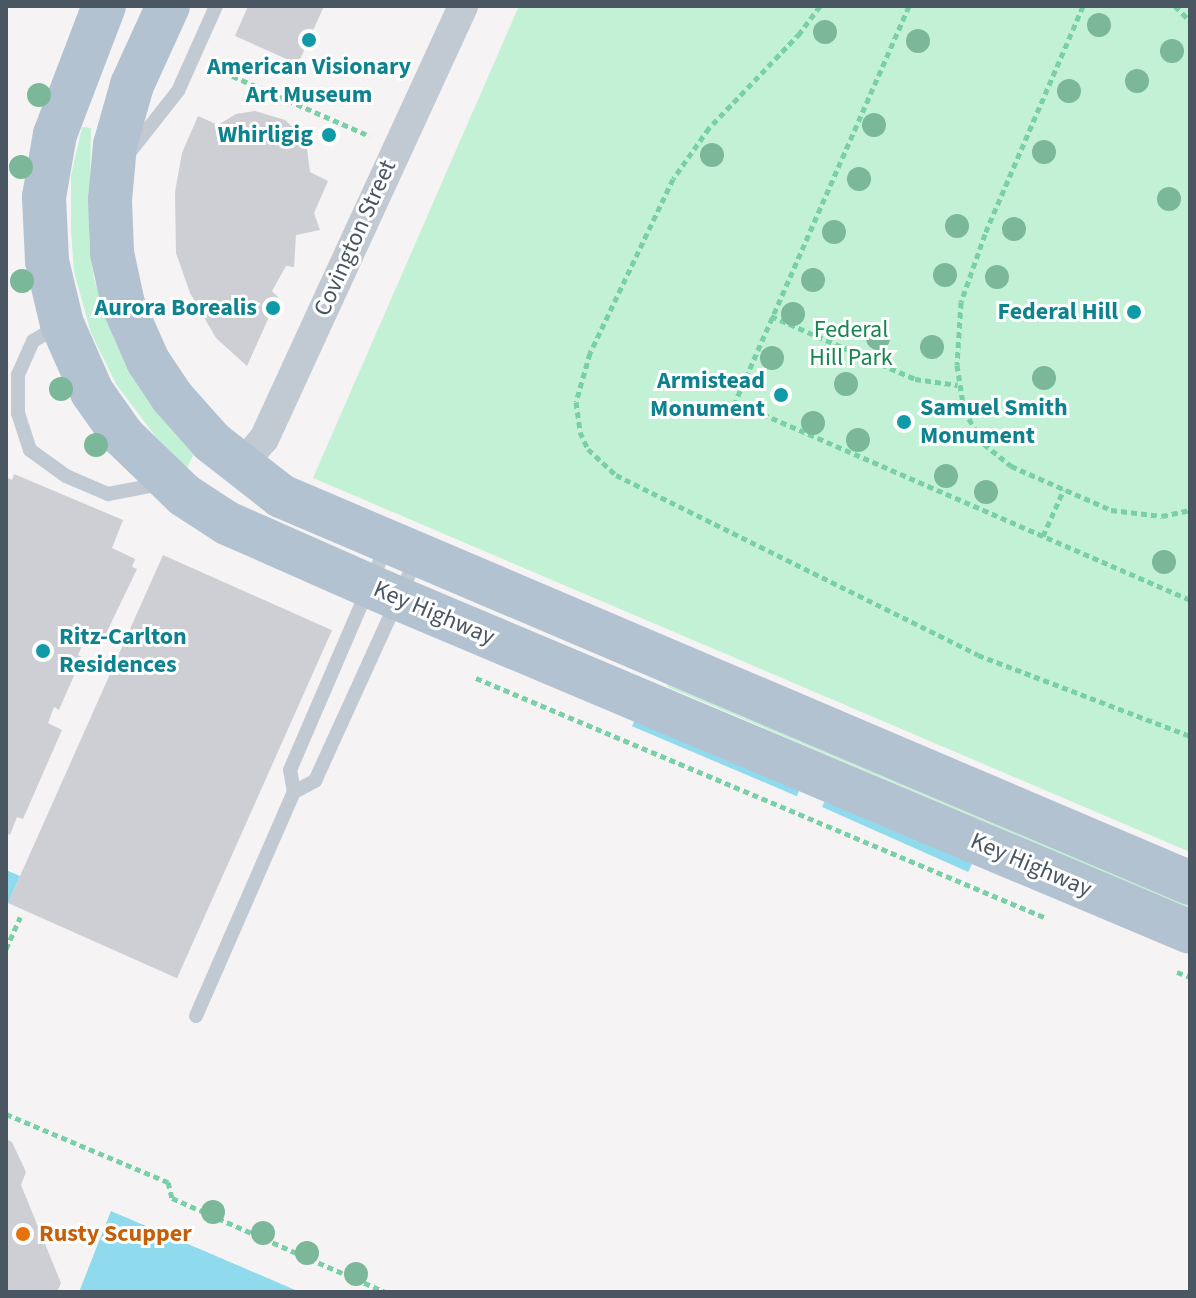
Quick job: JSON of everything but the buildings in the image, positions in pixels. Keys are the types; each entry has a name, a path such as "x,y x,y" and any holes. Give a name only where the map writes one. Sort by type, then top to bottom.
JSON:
{"main road":[{"name":"Key Highway","path":"104,6 55,134 44,197 47,261 62,324 100,403 123,436 184,495 227,523 1177,949"},
{"name":"Key Highway","path":"168,6 132,85 115,145 111,176 112,253 123,304 148,361 172,397 212,442 281,496 1190,883"}],"street":[{"name":"Covington Street","path":"241,466 264,439 463,6"}],"lane":[{"path":"111,176 178,91 216,6"},
{"path":"62,324 33,341 18,375 18,413 30,450 66,476 108,494 170,482"},
{"path":"196,1016 294,792 290,770 403,550"},
{"path":"294,792 315,781 384,592 403,550"}],"path":[{"path":"820,6 800,33 709,128 673,179 586,366 576,402 576,417 588,449 616,475 978,655 1190,736"},
{"path":"909,6 735,402 1190,600"},
{"path":"1083,6 970,273 956,335 958,385 964,410 984,444 1011,466 1111,510 1137,515 1190,510"},
{"path":"1175,6 1190,21"},
{"path":"209,66 396,147"},
{"path":"771,316 915,379 958,385"},
{"path":"1043,536 1064,489"},
{"path":"464,673 1054,921"},
{"path":"6,949 20,917"},
{"path":"1177,949 1190,977"},
{"path":"6,1114 168,1182 172,1198 385,1292"}],"green space":[{"name":"Federal Hill Park","path":"519,6 1190,6 1190,852 313,478"},
{"path":"82,127 91,128 89,242 94,279 114,338 139,387 194,454 187,468 156,437 116,384 91,333 74,272 71,230 71,176"},
{"path":"666,683 1190,902 1190,909 668,687"}],"water":[{"path":"636,717 801,787 797,796 632,726"},
{"path":"827,796 973,861 968,872 822,807"},
{"path":"6,870 20,876 6,908"},
{"path":"111,1211 300,1292 79,1292"}],"place":[{"name":"American Visionary Art Museum","path":"309,40"},
{"name":"Whirligig","path":"329,135"},
{"name":"Aurora Borealis","path":"273,308"},
{"name":"Federal Hill","path":"1134,312"},
{"name":"Armistead Monument","path":"781,395"},
{"name":"Samuel Smith Monument","path":"904,422"},
{"name":"Ritz-Carlton Residences","path":"43,651"},
{"name":"Rusty Scupper","path":"23,1234"}]}
